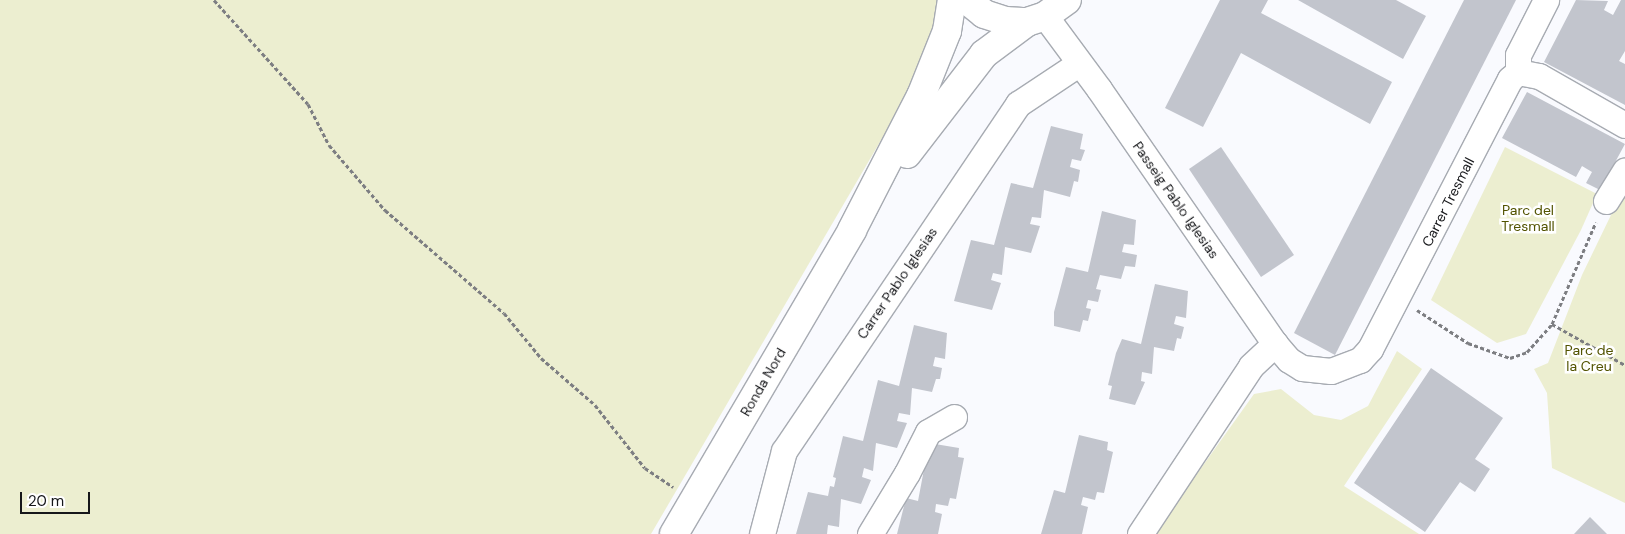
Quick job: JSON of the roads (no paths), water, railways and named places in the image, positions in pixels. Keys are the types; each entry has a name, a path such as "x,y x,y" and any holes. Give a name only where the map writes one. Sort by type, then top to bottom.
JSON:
{"main road":[{"name":"Ronda Nord","path":"674,534 852,230 921,96 947,31 952,0"},
{"path":"967,0 984,14 1005,21 1036,19"},
{"name":"Ronda Nord","path":"852,230 941,106 984,54 1067,0"}],"street":[{"name":"Carrer Tresmall","path":"1317,371 1331,371 1360,360 1370,349 1510,79 1518,72 1518,55 1546,0"},
{"name":"Passeig Pablo Iglesias","path":"1036,19 1099,89 1275,344 1289,360 1302,368 1317,371"},
{"name":"Carrer Pablo Iglesias","path":"762,534 784,451 1018,104 1078,64"},
{"path":"1518,72 1539,76 1625,124"},
{"path":"1606,201 1625,171"},
{"path":"1140,534 1251,366 1275,344"},
{"path":"870,534 928,432 954,417"}],"park label":[{"name":"Parc del Tresmall","path":"1528,218"},
{"name":"Parc de la Creu","path":"1589,358"}]}
